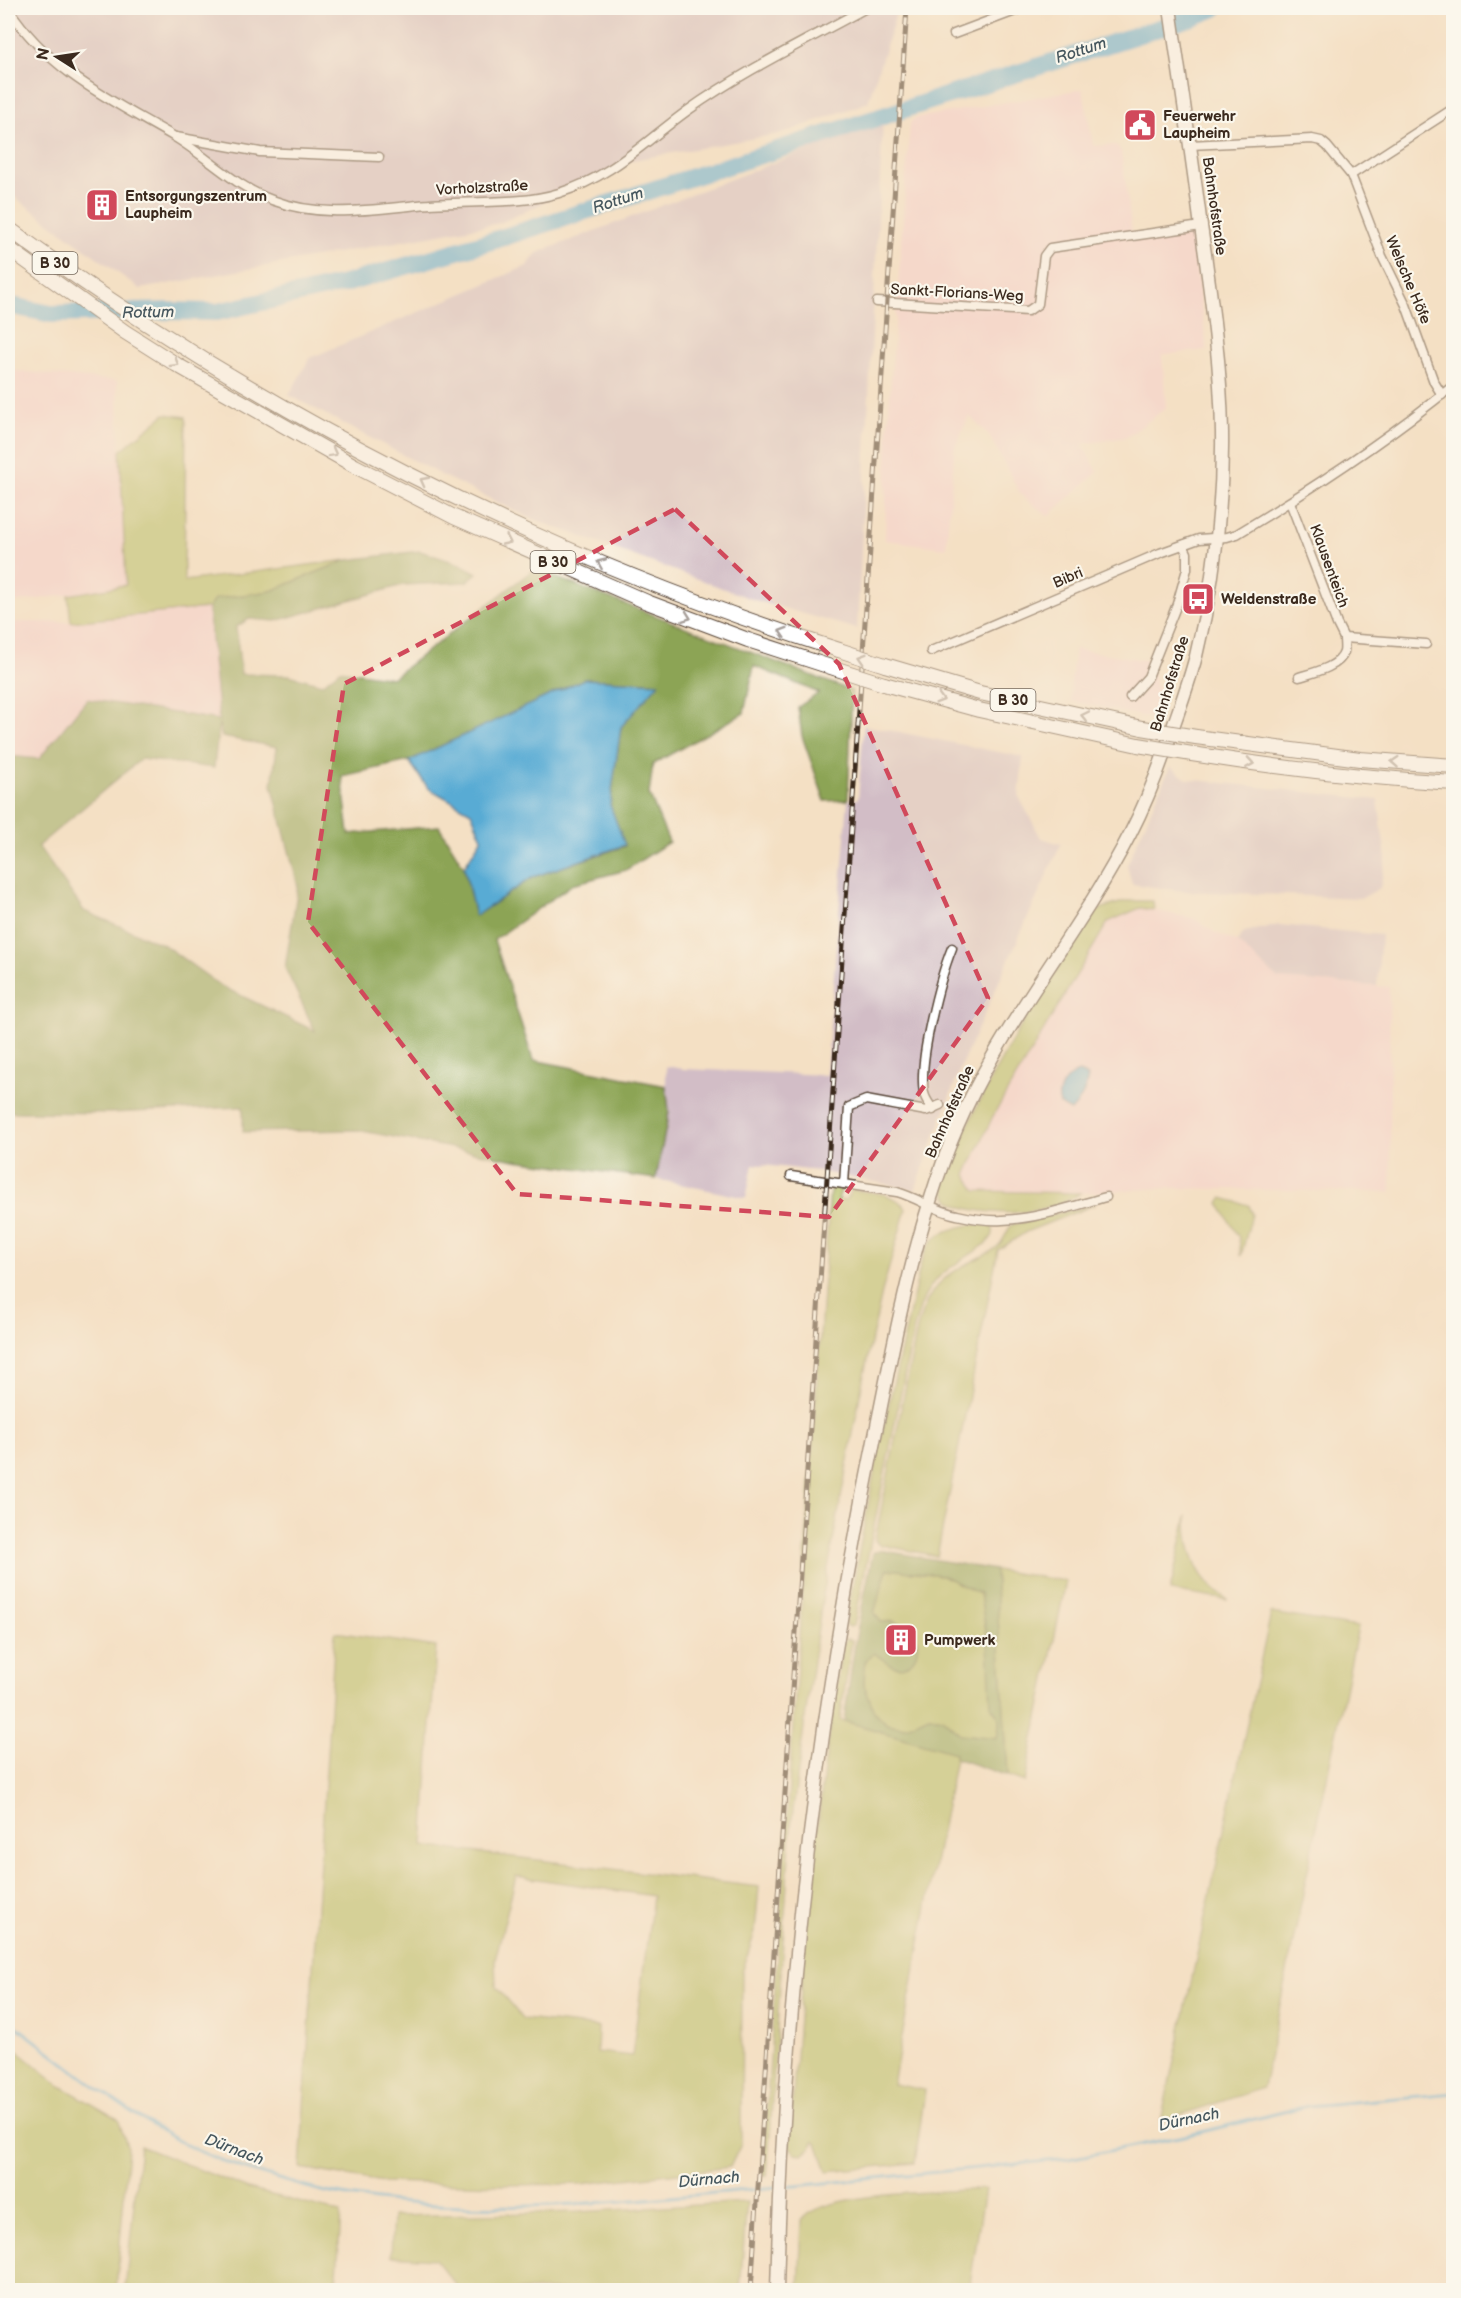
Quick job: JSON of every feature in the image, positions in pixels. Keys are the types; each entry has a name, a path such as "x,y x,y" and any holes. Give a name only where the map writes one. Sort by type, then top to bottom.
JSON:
{"highway":[{"name":"B 30","path":"8,228 151,328 289,409 463,502 654,586 752,623 980,693 1142,728 1267,749 1454,766"},
{"name":"B 30","path":"8,248 125,332 256,411 454,517 647,602 748,640 884,684 979,710 1137,745 1357,776 1454,783"}],"main road":[{"name":"Bahnhofstraße","path":"777,2290 781,2174 792,2005 804,1877 837,1644 855,1540 894,1340 928,1205 951,1142 990,1060 1103,883 1143,808 1162,762 1195,663 1204,621 1217,538 1222,435 1220,381 1211,290 1170,10"}],"street":[{"name":"Vorholzstraße","path":"8,8 28,34 68,73 95,92 175,137 245,189 273,201 306,210 337,212 444,202 530,200 587,183 638,150 686,111 866,8"},
{"path":"954,34 1023,8"},
{"path":"1351,175 1454,108"},
{"name":"Vorholzstraße","path":"175,137 260,152 378,157"},
{"name":"Welsche Höfe","path":"1190,146 1312,139 1321,141 1351,175 1382,256 1406,304 1434,382 1442,395"},
{"name":"Sankt-Florians-Weg","path":"877,302 1028,311 1038,304 1044,256 1050,248 1201,226"},
{"path":"1217,538 1237,534 1290,502 1356,459 1454,385"},
{"name":"Klausenteich","path":"1290,502 1344,638"},
{"name":"Bibri","path":"931,651 1183,545 1199,539 1217,538"},
{"name":"Bahnhofstraße","path":"1130,697 1148,677 1177,604 1187,568 1187,553 1183,545"},
{"path":"1299,677 1332,665 1341,659 1344,652 1344,638 1426,644"},
{"path":"844,1184 849,1107 866,1100 919,1111 936,1107 924,1094 926,1056 930,1028 945,966 952,948"},
{"path":"791,1176 905,1195 958,1216 1002,1221 1106,1197"}],"highlighted area":[{"path":"675,509 839,664 988,998 829,1217 517,1194 308,922 344,684"}],"shaded area":[{"path":"8,8 898,8 868,102 784,133 633,160 500,223 140,289 8,192"},
{"path":"1083,89 1093,146 1116,145 1121,151 1133,240 1192,235 1207,350 1162,355 1166,408 1127,437 1082,444 1098,472 1048,516 1021,495 989,435 969,416 955,447 946,548 885,540 888,423 910,123 915,118"},
{"path":"883,121 857,629 755,600 530,518 445,477 289,395 310,358 527,266 537,253"},
{"path":"8,370 117,381 126,586 8,602"},
{"path":"208,608 219,720 87,699 39,759 8,756 8,622 71,622"},
{"path":"1075,649 1150,661 1156,687 1165,693 1159,720 1071,701"},
{"path":"864,725 1023,757 1019,797 1041,838 1061,844 961,1066 915,1190 819,1171 753,1164 746,1198 656,1179 669,1111 666,1066 683,1069 826,1075 848,800 858,799"},
{"path":"1170,767 1187,779 1378,800 1386,859 1380,888 1362,898 1183,891 1132,884 1127,865"},
{"path":"1140,908 1194,918 1214,932 1237,942 1278,979 1389,987 1391,1192 1162,1188 1080,1193 976,1191 966,1175 993,1116 1050,1016 1108,922"},
{"path":"1279,925 1381,935 1377,986 1278,979 1237,942 1244,932"}],"green space":[{"path":"165,414 186,417 184,581 347,560 271,591 215,599 208,608 71,622 68,595 126,585 120,451"},
{"path":"420,551 460,564 477,573 466,582 403,585 276,621 249,619 236,627 241,674 289,675 322,684 340,670 392,678 534,569 852,691 848,800 825,801 802,736 798,707 819,693 754,666 744,713 653,764 649,794 669,842 626,870 573,884 494,940 533,1060 666,1086 669,1111 656,1179 515,1160 357,1130 243,1132 243,1107 111,1113 8,1112 8,756 39,759 87,699 219,720 208,608 215,599 271,591 347,560","holes":["584,679 658,683 621,727 610,805 625,846 533,877 475,916 464,867 439,826 349,834 342,776 409,761","219,723 222,737 277,747 272,785 298,886 285,968 315,1031 221,986 164,945 84,911 38,846 141,759 214,768"]},
{"path":"1126,901 1153,901 1154,910 1140,908 1108,922 993,1116 966,1175 976,1191 1080,1193 1072,1199 1050,1207 1026,1212 987,1212 973,1210 952,1202 944,1187 946,1178 983,1094 1016,1034 1090,919 1100,909"},
{"path":"833,1187 841,1190 838,1200 847,1200 851,1190 873,1192 896,1199 906,1209 883,1288 863,1379 822,1601 791,1825 767,2176 762,2176 830,1191"},
{"path":"1222,1198 1249,1205 1252,1214 1241,1256 1239,1238 1219,1203"},
{"path":"1096,1204 1026,1232 998,1250 937,1556 878,1544 875,1540 918,1325 926,1302 945,1278 997,1247 1011,1225"},
{"path":"981,1224 993,1227 993,1235 982,1247 938,1278 922,1302 914,1328 854,1625 850,1627 845,1625 879,1447 921,1263 928,1246 938,1236 969,1225"},
{"path":"1187,1516 1191,1553 1201,1575 1208,1584 1228,1600 1170,1591"},
{"path":"879,1550 995,1570 1008,1776 955,1758 955,1753 844,1721 856,1637 873,1553","holes":["887,1569 942,1575 980,1594 988,1642 991,1706 1000,1719 997,1738 960,1734 942,1718 929,1716 905,1727 887,1724 874,1711 864,1685 865,1661 874,1653 892,1665 904,1666 911,1662 918,1645 916,1636 909,1628 898,1623 881,1622 874,1613"]},
{"path":"887,1569 942,1575 980,1594 1000,1719 997,1738 960,1734 942,1718 929,1716 905,1727 887,1724 874,1711 864,1685 865,1662 874,1653 884,1660 894,1621 881,1622 874,1613"},
{"path":"995,1570 1066,1581 1025,1782 1008,1776"},
{"path":"1271,1613 1358,1627 1263,2088 1161,2121"},
{"path":"335,1632 436,1647 423,1846 759,1887 755,1931 742,1973 741,2144 730,2167 581,2184 383,2182 300,2168","holes":["516,1876 653,1896 632,2056 597,2052 598,2027 523,2019 496,1987 495,1960"]},
{"path":"846,1639 852,1640 840,1720 956,1753 893,2084 925,2090 915,2163 827,2171 817,2143 813,2142 811,2148 802,2154 795,2153 789,2146 806,1928 824,1770 842,1646"},
{"path":"8,2043 59,2085 118,2119 128,2148 116,2290 8,2290"},
{"path":"140,2146 248,2189 341,2213 336,2290 125,2290"},
{"path":"985,2189 969,2290 799,2290 802,2221 814,2211 858,2198"},
{"path":"747,2202 740,2290 460,2290 435,2259 391,2256 393,2216 579,2212"}],"water":[{"path":"584,679 659,683 621,727 610,805 625,845 533,877 475,916 464,867 482,838 471,812 428,788 409,761"},
{"path":"1079,1072 1088,1077 1087,1082 1082,1096 1071,1111 1060,1105 1060,1089 1070,1077"}],"waterway":[{"name":"Rottum","path":"8,305 51,314 217,312 344,284 498,239 1187,19 1215,8"},
{"name":"Dürnach","path":"8,2020 112,2098 177,2140 227,2162 325,2192 386,2201 498,2206 611,2202 778,2187"},
{"name":"Dürnach","path":"785,2187 1068,2159 1189,2135 1308,2106 1454,2093"}],"railway":[{"path":"751,2290 907,8"}],"place":[{"name":"Feuerwehr Laupheim","path":"1140,125"},
{"name":"Entsorgungszentrum Laupheim","path":"102,205"},
{"name":"Weldenstraße","path":"1198,599"},
{"name":"Pumpwerk","path":"901,1640"}]}
